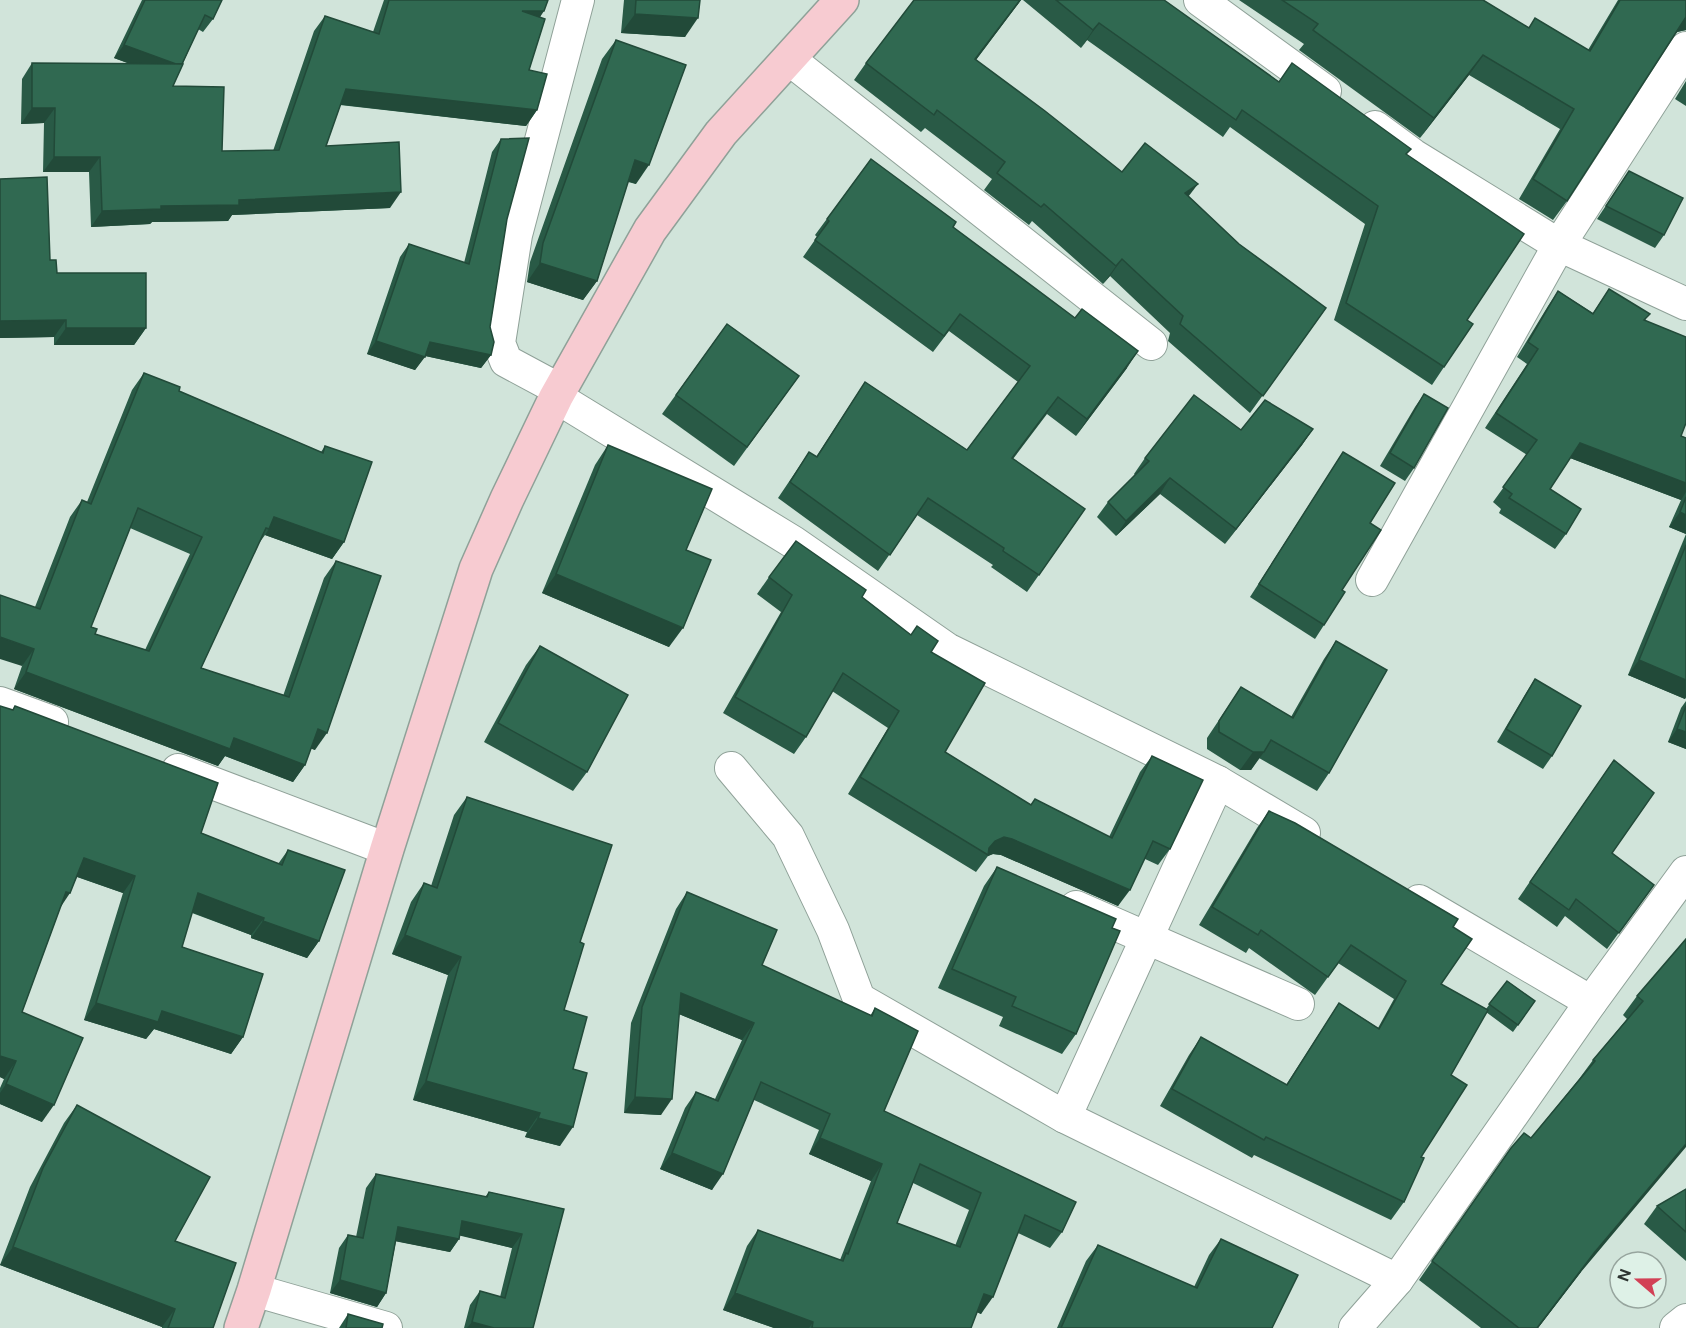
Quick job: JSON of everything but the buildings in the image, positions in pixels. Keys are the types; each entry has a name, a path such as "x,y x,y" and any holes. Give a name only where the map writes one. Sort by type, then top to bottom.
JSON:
{"street":[{"path":"578,0 516,235 499,343 506,361 793,542 947,649 1218,782 1329,848"},
{"path":"241,1328 387,849 476,569 558,394 650,230 721,133 842,0"},
{"path":"1200,0 1413,155 1559,245 1686,304"},
{"path":"1372,580 1559,245 1686,48"},
{"path":"789,59 1151,344"},
{"path":"0,703 77,732"},
{"path":"155,761 387,849"},
{"path":"731,768 788,836 833,930 859,999 1065,1117 1397,1280"},
{"path":"1065,1117 1218,782"},
{"path":"1355,1328 1397,1280 1686,872"},
{"path":"1400,889 1592,1002"},
{"path":"1049,896 1298,1004"},
{"path":"254,1290 386,1328"},
{"path":"1676,1328 1686,1320"}]}
